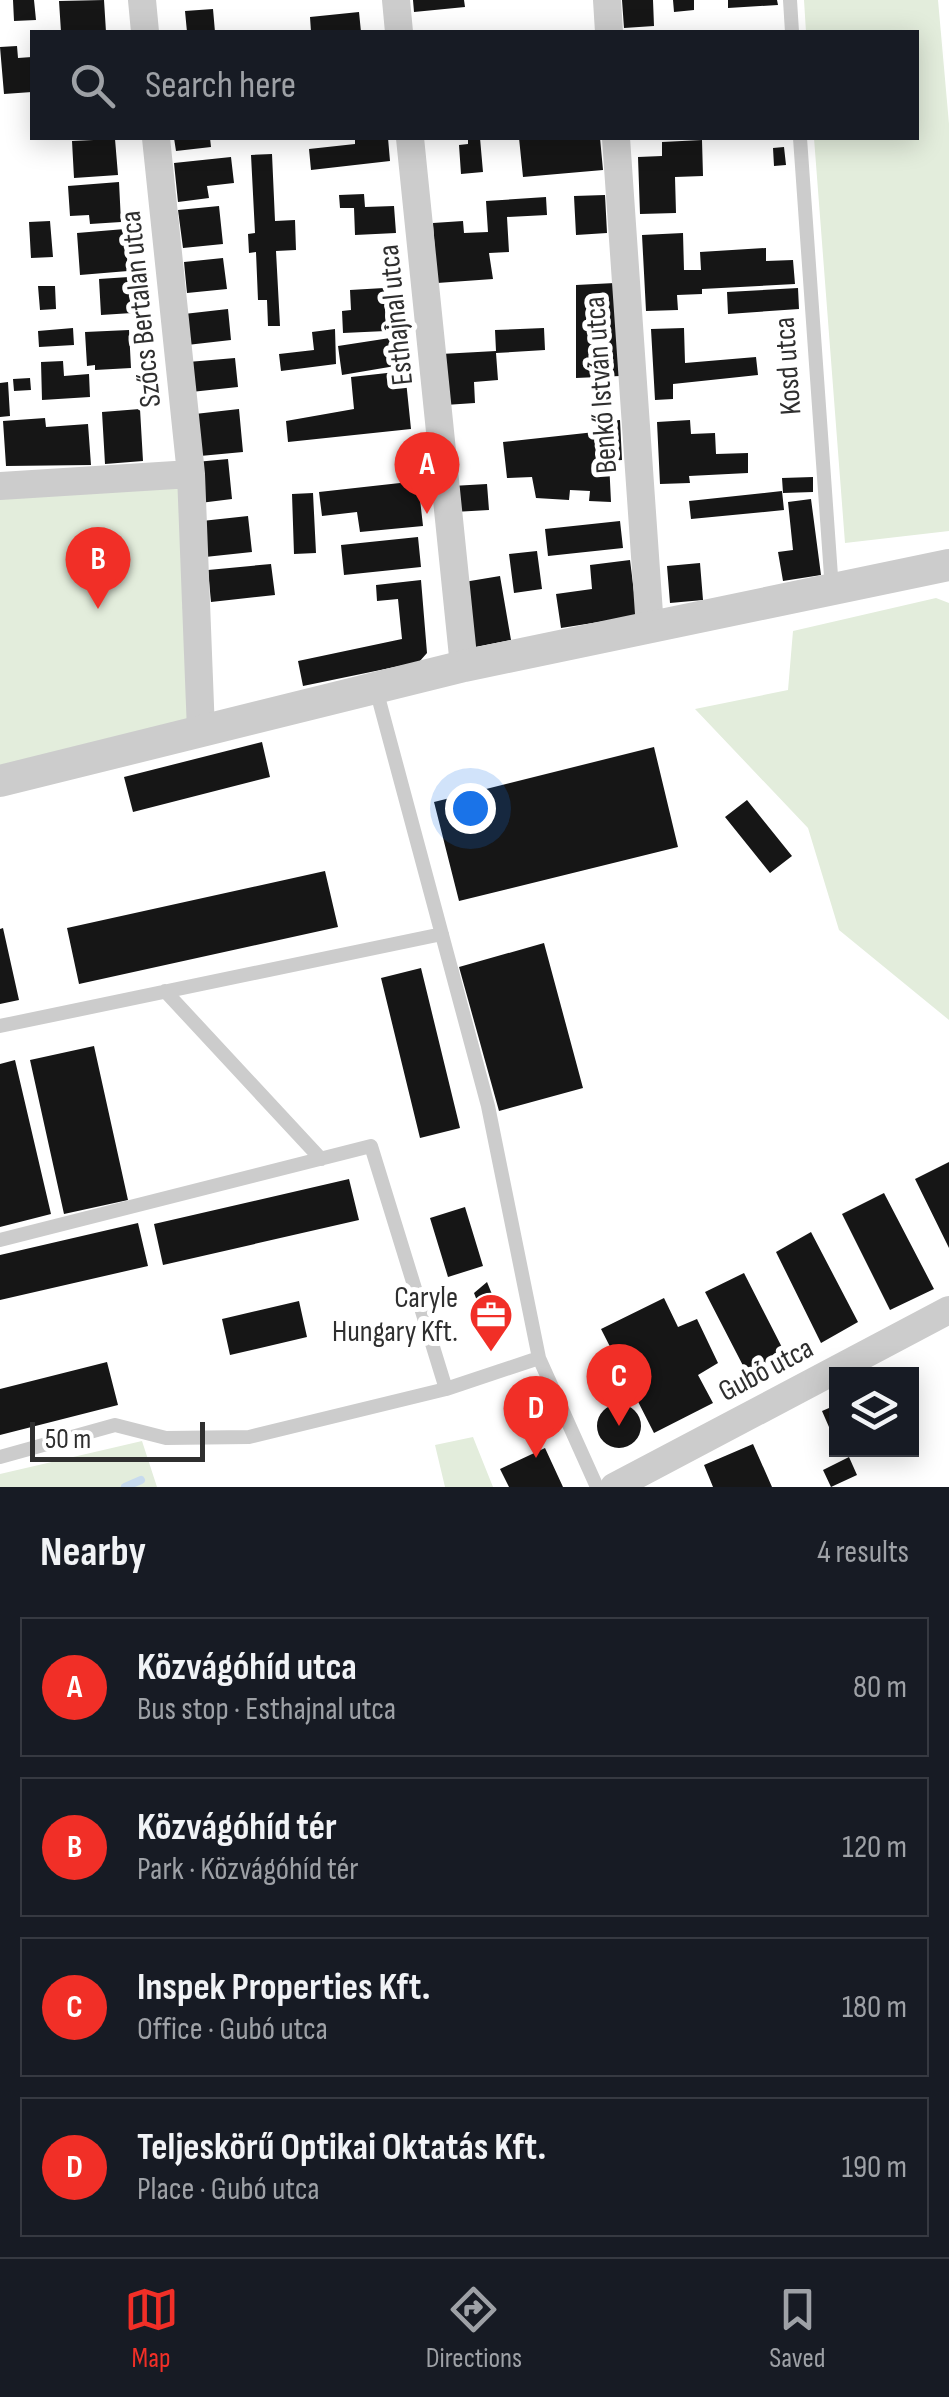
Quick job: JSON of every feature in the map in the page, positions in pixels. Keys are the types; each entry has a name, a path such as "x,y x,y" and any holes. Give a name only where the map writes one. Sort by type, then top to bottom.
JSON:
{"street":[{"path":"142,0 145,30"},
{"path":"396,0 399,30"},
{"path":"607,0 609,30"},
{"name":"Szőcs Bertalan utca","path":"156,140 191,474 201,731"},
{"name":"Esthajnal utca","path":"410,140 464,666"},
{"name":"Benkő István utca","path":"616,140 650,628"},
{"path":"0,486 191,474"},
{"path":"0,781 464,666 949,565"},
{"name":"Gubó utca","path":"614,1487 949,1310"}],"lane":[{"path":"790,0 792,30"},
{"name":"Kosd utca","path":"800,140 832,590"},
{"path":"376,688 488,1106 539,1358 596,1487"},
{"path":"0,1026 442,934"},
{"path":"165,991 321,1159"},
{"path":"0,1240 371,1146 446,1389"},
{"path":"0,1457 115,1425 166,1438 249,1437 446,1389 539,1358"}],"green space":[{"path":"804,0 938,0 949,124 949,531 845,543 814,140 919,140 919,30 806,30"},
{"path":"191,474 201,731 0,781 0,486"},
{"path":"936,598 949,603 949,1020 839,930 808,828 695,709 788,690 793,631"},
{"path":"473,1437 493,1487 445,1487 435,1445"},
{"path":"142,1441 157,1487 0,1487 0,1474"}],"building":[{"path":"13,0 34,0 36,20 14,21"},
{"path":"104,0 106,30 61,30 59,1"},
{"path":"413,0 464,0 465,7 414,12"},
{"path":"622,0 653,0 654,26 624,28"},
{"path":"673,0 694,0 694,10 674,12"},
{"path":"728,0 777,0 778,5 728,8"},
{"path":"213,9 215,30 187,30 185,11"},
{"path":"359,12 361,30 311,30 310,17"},
{"path":"17,46 18,58 30,57 30,92 4,94 0,47"},
{"path":"115,140 118,175 74,178 72,141"},
{"path":"174,140 210,140 211,147 176,151"},
{"path":"355,140 388,140 390,161 311,170 309,149 355,144"},
{"path":"468,140 480,140 483,172 461,174 459,145 468,144"},
{"path":"519,140 600,140 603,170 523,177"},
{"path":"702,140 703,176 675,177 676,213 640,214 638,157 662,156 662,142"},
{"path":"784,147 786,165 774,166 773,148"},
{"path":"272,154 275,221 295,220 296,250 276,251 280,326 268,326 267,300 258,300 256,252 249,253 248,234 255,233 251,155"},
{"path":"231,157 234,183 207,186 209,198 178,202 174,163"},
{"path":"119,182 121,222 90,224 89,215 70,216 68,186"},
{"path":"364,194 365,207 394,206 396,233 355,235 354,208 340,208 339,195"},
{"path":"605,195 607,233 576,235 574,196"},
{"path":"546,197 547,215 507,217 509,252 489,253 493,279 437,283 433,223 463,221 464,233 488,232 486,201"},
{"path":"219,206 223,244 183,248 178,210"},
{"path":"50,221 53,257 31,258 29,222"},
{"path":"125,229 128,271 80,275 77,233"},
{"path":"683,233 684,270 701,270 700,252 766,248 766,261 793,260 795,284 702,289 702,294 677,295 678,310 646,311 642,235"},
{"path":"223,258 227,289 187,293 184,262"},
{"path":"129,277 132,313 101,315 99,279"},
{"path":"615,283 620,376 576,378 576,285"},
{"path":"38,286 55,286 56,309 40,310"},
{"path":"384,288 386,331 343,333 342,311 351,310 350,290"},
{"path":"798,288 799,309 728,314 727,292"},
{"path":"228,309 231,340 187,345 184,314"},
{"path":"73,328 74,345 39,347 38,331"},
{"path":"544,328 545,350 496,353 498,380 474,382 475,403 445,405 441,354 496,351 495,330"},
{"path":"684,328 685,363 756,357 758,375 673,384 673,399 655,400 651,329"},
{"path":"335,329 336,364 281,371 279,354 314,350 312,332"},
{"path":"129,330 131,368 95,370 95,365 87,366 85,332"},
{"path":"403,336 407,364 342,375 338,346"},
{"path":"235,358 238,387 191,392 188,362"},
{"path":"63,361 64,376 89,374 90,397 42,400 41,362"},
{"path":"405,371 411,429 288,442 286,421 354,409 351,377"},
{"path":"30,378 31,390 14,391 13,379"},
{"path":"8,382 10,416 0,417 0,383"},
{"path":"140,409 143,461 105,464 102,412"},
{"path":"239,409 243,452 200,456 195,414"},
{"path":"45,418 46,427 88,424 91,465 6,466 3,421"},
{"path":"620,420 622,460 609,461 611,502 589,501 590,491 570,490 569,500 536,498 532,477 507,478 503,442 595,432 595,421"},
{"path":"690,420 691,434 715,433 716,454 748,453 748,473 689,476 690,483 660,484 657,422"},
{"path":"228,459 232,499 200,503 196,462"},
{"path":"813,477 813,492 783,493 782,478"},
{"path":"418,481 423,526 360,532 357,512 322,516 319,492"},
{"path":"487,484 489,510 454,512 452,486"},
{"path":"782,491 784,510 691,519 689,501"},
{"path":"313,493 316,553 294,554 292,494"},
{"path":"811,499 821,575 783,581 778,552 793,550 788,502"},
{"path":"248,516 252,552 205,557 202,521"},
{"path":"620,521 623,548 548,556 545,529"},
{"path":"418,537 421,567 344,575 341,545"},
{"path":"537,551 542,589 514,593 509,554"},
{"path":"630,560 637,616 561,628 556,594 592,589 590,565"},
{"path":"700,563 703,600 670,603 667,566"},
{"path":"271,564 275,595 211,602 208,570"},
{"path":"500,576 511,640 470,648 458,583"},
{"path":"421,580 427,653 419,662 303,686 298,661 402,639 398,599 377,601 376,585"},
{"path":"262,742 270,777 133,812 124,777"},
{"path":"654,747 678,847 459,901 434,802"},
{"path":"747,800 792,856 770,873 725,817"},
{"path":"325,871 338,927 79,984 67,928"},
{"path":"3,928 19,1000 0,1004 0,929"},
{"path":"544,943 583,1088 499,1111 459,967"},
{"path":"421,968 460,1128 420,1138 381,978"},
{"path":"94,1046 128,1200 64,1214 30,1060"},
{"path":"15,1060 51,1214 0,1227 0,1064"},
{"path":"949,1162 949,1248 915,1179"},
{"path":"349,1179 359,1220 163,1265 154,1224"},
{"path":"884,1193 934,1289 890,1310 842,1214"},
{"path":"465,1207 483,1266 448,1277 430,1218"},
{"path":"138,1223 148,1266 0,1300 0,1255"},
{"path":"811,1232 858,1322 821,1343 776,1252"},
{"path":"744,1273 790,1363 752,1383 705,1292"},
{"path":"487,1282 500,1314 491,1317 487,1309 481,1311 474,1293"},
{"path":"664,1298 678,1327 697,1319 718,1363 698,1375 713,1403 654,1433 601,1329"},
{"path":"299,1301 307,1337 230,1355 222,1319"},
{"path":"107,1362 118,1405 0,1435 0,1389"},
{"path":"619,1404 635,1410 641,1426 635,1442 619,1448 603,1442 597,1426 603,1410"},
{"path":"829,1408 829,1427 822,1411"},
{"path":"753,1444 772,1487 713,1487 704,1465"},
{"path":"545,1448 563,1487 509,1487 500,1469"},
{"path":"849,1457 857,1475 831,1487 823,1470"}],"waterway":[{"path":"125,1487 141,1480"}],"place":[{"name":"Közvágóhíd utca","path":"427,514"},
{"name":"Közvágóhíd tér","path":"98,609"},
{"name":"Caryle Hungary Kft.","path":"491,1353"},
{"name":"Inspek Properties Kft.","path":"619,1426"},
{"name":"Teljeskörű Optikai Oktatás Kft.","path":"536,1458"}]}
